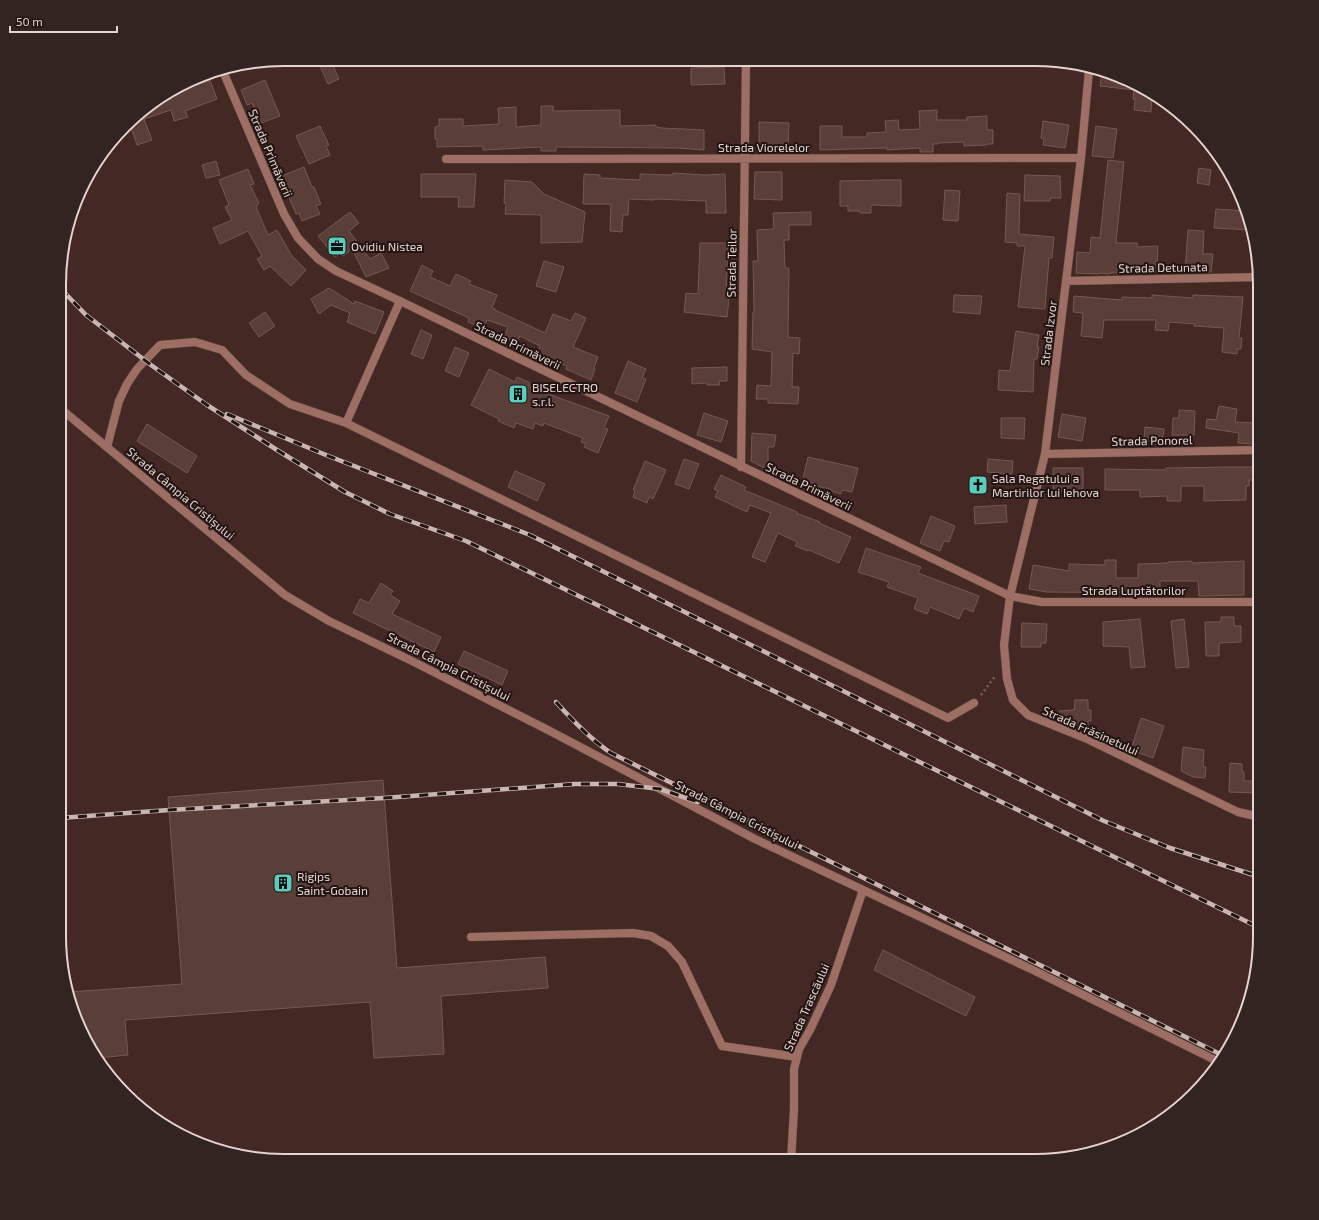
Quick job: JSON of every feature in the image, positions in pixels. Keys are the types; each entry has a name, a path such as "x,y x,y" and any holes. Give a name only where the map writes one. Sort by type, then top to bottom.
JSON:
{"street":[{"name":"Strada Teilor","path":"741,466 746,66"},
{"name":"Strada Izvor","path":"1010,596 1045,454 1081,158 1089,72"},
{"name":"Strada Primăverii","path":"224,74 284,214 298,238 318,259 336,271 1010,596"},
{"name":"Strada Viorelelor","path":"446,159 1081,158"},
{"name":"Strada Detunata","path":"1066,281 1253,277"},
{"path":"346,423 400,301"},
{"path":"107,447 119,401 126,384 137,368 160,346 195,342 222,350 246,375 290,404 346,423 948,718 974,703"},
{"name":"Strada Câmpia Cristișului","path":"66,413 285,595 329,621 548,730 755,839 1033,970 1214,1060"},
{"name":"Strada Ponorel","path":"1045,454 1253,450"},
{"name":"Strada Luptătorilor","path":"1010,596 1042,602 1253,602"},
{"name":"Strada Frăsinetului","path":"1010,596 1004,645 1007,679 1013,700 1028,715 1085,738 1238,812 1253,815"},
{"name":"Strada Trascăului","path":"791,1154 794,1109 794,1069 799,1049 810,1030 831,985 863,890"},
{"path":"471,937 633,933 651,936 668,946 682,962 722,1046 797,1058"}],"path":[{"path":"974,703 986,689 1005,661"}],"building":[{"path":"320,66 333,66 339,79 328,84"},
{"path":"724,67 725,84 691,85 691,68"},
{"path":"1101,77 1132,88 1152,100 1151,112 1134,110 1134,90 1100,86"},
{"path":"210,80 217,99 185,111 188,117 174,121 171,110 144,119 152,140 137,145 131,129 151,111 186,88"},
{"path":"265,80 280,116 261,123 252,103 247,105 241,90"},
{"path":"541,106 553,106 553,111 620,110 620,126 656,125 656,127 662,128 704,130 704,150 677,148 556,147 556,151 541,151 541,147 483,150 483,146 437,147 435,127 439,126 439,119 463,119 463,126 499,124 498,108 516,107 516,127 541,125"},
{"path":"937,110 937,120 967,120 967,117 987,116 987,130 993,130 993,144 964,146 964,142 938,143 933,144 933,152 920,152 920,148 887,150 887,148 820,150 820,126 842,126 842,137 867,137 867,133 886,132 885,121 898,120 899,130 920,129 919,111"},
{"path":"1043,121 1069,125 1065,148 1043,145 1044,139 1041,138"},
{"path":"759,122 789,123 788,147 767,147 767,145 759,144"},
{"path":"320,126 329,145 326,146 330,155 309,164 296,136"},
{"path":"1096,126 1117,129 1113,158 1092,156"},
{"path":"1108,160 1124,162 1116,243 1137,243 1137,247 1158,246 1157,272 1110,274 1076,273 1077,252 1090,253 1091,237 1100,238"},
{"path":"216,161 220,175 206,178 202,165"},
{"path":"304,167 321,204 316,206 320,214 302,221 299,213 296,214 287,193 284,194 277,178"},
{"path":"1199,168 1211,170 1209,185 1197,183"},
{"path":"248,169 254,184 250,185 259,203 256,207 268,235 277,230 292,256 306,270 291,286 270,266 264,270 257,259 262,256 248,231 220,244 213,228 232,220 225,207 229,205 219,180"},
{"path":"755,172 782,172 782,200 754,199"},
{"path":"673,173 705,175 725,174 726,213 706,213 706,201 629,199 628,215 623,215 622,232 610,231 611,204 583,204 584,174 600,175 600,178 640,180 640,174 673,175"},
{"path":"421,174 476,174 474,207 458,207 459,197 421,197"},
{"path":"1025,175 1060,176 1061,198 1050,198 1050,201 1024,201"},
{"path":"505,180 532,182 544,194 585,212 582,242 541,243 541,215 505,214"},
{"path":"901,180 901,206 871,205 871,213 860,213 860,211 848,211 848,206 840,206 840,181"},
{"path":"945,190 960,191 958,221 943,220"},
{"path":"1007,193 1020,194 1019,234 1054,237 1052,258 1049,258 1045,309 1018,307 1025,246 1017,246 1017,243 1005,242"},
{"path":"1216,209 1240,211 1247,230 1214,228"},
{"path":"350,212 359,223 349,231 370,259 381,253 389,268 366,277 352,249 343,256 341,253 335,257 318,236"},
{"path":"811,212 811,225 789,225 789,240 784,240 785,268 789,268 788,337 800,338 799,354 793,353 792,387 799,387 798,404 768,403 768,399 756,399 757,385 771,386 772,352 752,349 754,312 753,261 758,261 757,230 774,229 773,213"},
{"path":"1188,230 1204,231 1203,254 1213,254 1211,272 1185,271"},
{"path":"700,243 728,243 726,297 729,298 727,317 684,312 686,293 698,294"},
{"path":"544,261 564,267 556,292 536,286"},
{"path":"422,265 433,271 430,277 450,286 456,274 471,281 469,284 497,295 492,308 545,333 553,314 571,321 575,313 586,318 573,347 598,357 591,380 566,369 567,366 537,354 540,346 520,336 517,342 504,337 508,327 487,320 483,328 468,322 469,318 410,291"},
{"path":"329,288 354,304 355,301 384,312 375,334 347,322 350,313 331,305 319,314 311,299"},
{"path":"954,295 982,296 980,314 953,312"},
{"path":"1152,295 1193,298 1193,295 1243,297 1239,338 1242,338 1241,349 1237,349 1237,354 1222,352 1224,328 1194,326 1195,324 1169,322 1168,331 1155,330 1156,320 1104,320 1102,338 1081,336 1083,313 1073,312 1074,296 1122,300 1122,297 1152,298"},
{"path":"265,312 275,326 259,337 249,323"},
{"path":"421,330 432,335 423,359 411,354"},
{"path":"1016,331 1039,335 1037,359 1034,359 1033,392 998,390 999,370 1010,371"},
{"path":"455,347 469,353 459,377 445,371"},
{"path":"628,361 646,369 642,378 646,379 637,402 615,393"},
{"path":"727,367 727,381 719,381 720,385 707,385 707,383 692,384 692,368"},
{"path":"489,369 515,382 517,377 530,383 529,387 609,416 604,428 608,429 598,453 584,447 586,444 581,442 583,438 544,423 543,426 535,423 533,429 516,423 514,428 498,421 499,419 471,405"},
{"path":"1219,406 1237,409 1235,422 1253,423 1253,444 1238,443 1239,433 1206,428 1207,419 1216,420"},
{"path":"1179,410 1195,411 1194,435 1172,435 1173,418 1179,418"},
{"path":"704,413 728,421 721,442 697,435"},
{"path":"1062,414 1086,418 1082,441 1058,437"},
{"path":"1001,418 1025,418 1024,439 1001,438"},
{"path":"147,424 197,456 187,473 137,441"},
{"path":"1145,427 1164,429 1162,442 1144,441"},
{"path":"752,433 776,435 774,447 768,447 768,470 751,461"},
{"path":"808,457 858,468 852,492 842,490 841,494 831,491 831,489 802,483"},
{"path":"684,459 699,464 689,489 675,484"},
{"path":"988,459 1013,461 1012,474 987,472"},
{"path":"645,461 666,470 653,499 649,497 647,503 633,497 635,491 633,490"},
{"path":"1253,467 1253,480 1249,480 1249,486 1246,486 1246,500 1204,501 1204,486 1181,486 1181,501 1167,501 1167,496 1140,497 1140,490 1105,490 1105,469 1166,470 1166,468"},
{"path":"1053,468 1083,468 1083,491 1053,491"},
{"path":"515,471 545,484 537,501 508,487"},
{"path":"721,475 746,487 744,490 820,522 819,523 851,537 839,563 809,550 808,551 795,546 797,542 778,533 765,562 752,557 771,513 750,505 747,512 715,497 718,491 714,489"},
{"path":"1006,505 1007,522 975,524 974,507"},
{"path":"931,516 955,526 949,542 944,541 940,551 920,543"},
{"path":"866,548 921,567 918,573 979,596 973,612 964,608 959,619 930,607 927,614 914,609 918,598 887,587 889,582 858,572"},
{"path":"1105,560 1116,560 1116,578 1138,578 1138,564 1192,561 1192,563 1244,561 1244,595 1199,596 1198,581 1160,581 1160,593 1047,592 1029,589 1033,565 1069,571 1069,564 1105,565"},
{"path":"381,583 393,591 390,595 400,601 392,614 441,637 434,652 353,613 360,599 369,603"},
{"path":"1221,617 1234,617 1234,626 1241,626 1241,642 1219,643 1219,656 1206,656 1205,622 1221,622"},
{"path":"1140,619 1145,667 1131,668 1129,647 1103,646 1103,622"},
{"path":"1184,619 1189,667 1176,668 1171,621"},
{"path":"1022,623 1047,624 1046,643 1041,643 1041,647 1021,647"},
{"path":"464,651 508,671 502,685 458,664"},
{"path":"1075,700 1088,700 1088,710 1091,710 1091,721 1088,721 1088,725 1074,725 1074,720 1059,720 1059,711 1074,710"},
{"path":"1141,718 1164,726 1153,758 1131,750"},
{"path":"1183,747 1204,750 1203,767 1206,767 1205,778 1193,777 1181,771"},
{"path":"1230,763 1242,764 1244,781 1253,781 1253,793 1229,792"},
{"name":"Rigips Saint-Gobain","path":"383,780 397,968 545,957 548,988 441,996 444,1054 374,1058 370,1002 125,1020 128,1055 103,1057 88,1033 73,992 182,984 168,797"},
{"path":"883,950 975,997 966,1016 874,970"}],"railway":[{"path":"66,294 86,315 151,365 207,405 345,492 390,514 466,541 1253,925"},
{"path":"227,414 326,455 530,535 1104,821 1170,848 1253,875"},
{"path":"556,702 596,742 611,753 1218,1053"},
{"path":"66,818 169,810 384,798 575,784 618,784 660,789 698,802"}],"place":[{"name":"Ovidiu Nistea","path":"337,246"},
{"name":"BISELECTRO s.r.l.","path":"518,394"},
{"name":"Sala Regatului a Martirilor lui Iehova","path":"978,485"},
{"name":"Rigips Saint-Gobain","path":"283,883"}]}
